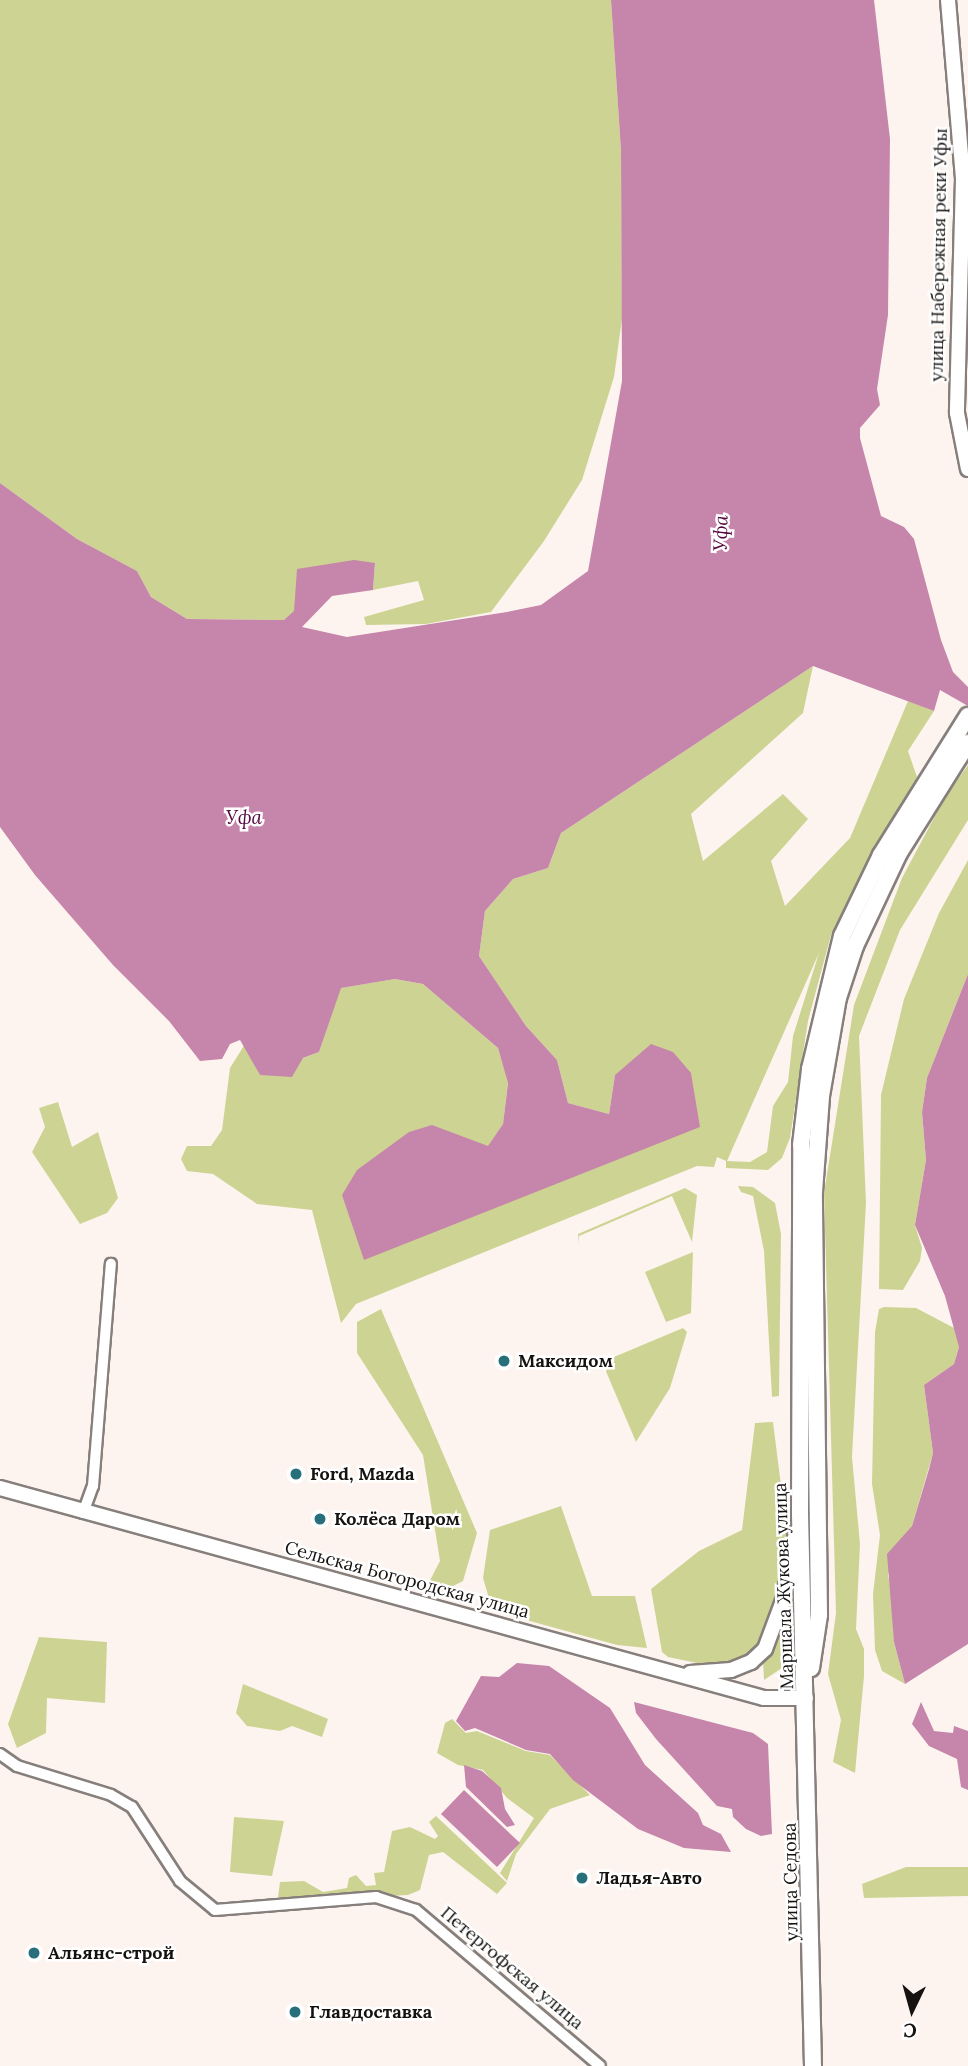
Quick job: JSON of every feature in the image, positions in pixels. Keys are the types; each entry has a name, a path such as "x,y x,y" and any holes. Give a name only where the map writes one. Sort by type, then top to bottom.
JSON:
{"main road":[{"name":"улица Набережная реки Уфы","path":"948,0 965,183 956,385 959,434 968,469"},
{"path":"933,783 968,716"},
{"path":"933,783 968,743"},
{"name":"Маршала Жукова улица","path":"806,1698 800,1514 799,1205 810,1069 842,936 881,855 933,783"},
{"name":"Маршала Жукова улица","path":"806,1698 818,1615 814,1192 821,1096 838,998 855,946 933,783"},
{"name":"Сельская Богородская улица","path":"0,1488 83,1513 425,1601 764,1698 806,1698"},
{"path":"676,1674 732,1670 765,1649 784,1598 800,1514"},
{"name":"улица Седова","path":"806,1698 813,2066"}],"street":[{"path":"83,1513 93,1486 111,1264"},
{"name":"Петергофская улица","path":"0,1754 17,1766 111,1795 132,1807 180,1881 215,1909 376,1897 416,1910 600,2066"}],"green space":[{"path":"0,0 611,0 621,151 622,319 614,377 582,480 544,541 491,612 426,624 366,625 364,617 424,600 418,581 373,590 375,563 284,620 187,619 151,597 137,571 77,539 0,483"},
{"path":"813,666 803,713 691,814 703,861 783,794 808,819 771,861 785,906 850,838 908,701 934,711 908,751 917,777 831,935 808,1021 790,1138 782,1158 768,1170 726,1168 726,1161 717,1157 714,1167 697,1166 356,1304 341,1323 312,1210 257,1204 213,1174 187,1171 181,1159 187,1146 211,1146 222,1130 230,1068 245,1044 260,1075 319,1052 340,988 395,979 423,984 498,1048 508,1082 503,1124 488,1147 357,1170 700,1127 615,1075 609,1114 568,1103 557,1060 526,1026 479,956 485,911 513,879 548,868 561,833","holes":["819,953 793,1036 788,1082 773,1106 767,1152 750,1162 727,1161"]},
{"path":"968,765 968,820 900,930 859,1036 866,1203 852,1457 860,1544 856,1629 864,1649 864,1676 855,1773 833,1762 841,1720 828,1674 836,1613 824,1193 854,1005 902,878 944,799"},
{"path":"968,860 968,974 927,1078 922,1112 926,1160 915,1225 922,1248 920,1261 903,1290 879,1289 881,1095 904,999 939,913"},
{"path":"58,1102 72,1147 98,1132 118,1198 107,1213 80,1224 32,1152 45,1127 39,1108"},
{"path":"738,1186 753,1187 775,1203 781,1234 779,1396 772,1397 764,1251 753,1196 741,1192"},
{"path":"685,1188 697,1195 692,1242 672,1196 579,1236 579,1244 578,1234"},
{"path":"693,1252 691,1313 666,1322 645,1272"},
{"path":"916,1308 958,1330 959,1347 954,1364 924,1385 933,1453 912,1526 898,1545 888,1575 894,1606 894,1642 905,1684 882,1671 875,1650 873,1594 880,1535 872,1484 875,1332 879,1309"},
{"path":"381,1309 477,1533 463,1581 439,1593 424,1592 440,1561 423,1455 357,1353 357,1322"},
{"path":"683,1328 687,1332 670,1388 636,1442 602,1362"},
{"path":"773,1422 789,1549 767,1639 759,1651 732,1664 707,1665 668,1657 662,1652 651,1589 699,1551 742,1530 755,1423"},
{"path":"561,1506 592,1596 635,1596 647,1648 617,1645 501,1613 488,1595 483,1578 490,1530"},
{"path":"794,1581 796,1637 788,1664 764,1680 763,1661 778,1642"},
{"path":"39,1637 107,1642 105,1703 47,1698 46,1733 17,1748 8,1724"},
{"path":"243,1684 328,1719 322,1737 292,1726 280,1731 247,1726 236,1713"},
{"path":"452,1719 466,1733 477,1731 526,1751 550,1755 590,1795 550,1809 516,1854 507,1881 500,1873 534,1818 507,1798 483,1770 458,1765 437,1753 445,1723"},
{"path":"436,1816 507,1883 497,1894 443,1852 429,1855 420,1890 408,1895 313,1900 278,1897 280,1882 304,1881 323,1892 347,1888 349,1878 356,1875 366,1886 376,1885 374,1873 384,1872 392,1831 410,1827 435,1839 438,1836 429,1822"},
{"path":"234,1817 284,1821 272,1876 230,1872"},
{"path":"906,1867 968,1867 968,1896 864,1898 862,1884"}],"water":[{"name":"Уфа","path":"611,0 874,0 890,139 888,315 877,389 880,405 860,428 860,438 881,516 904,527 914,539 941,640 953,672 968,687 968,706 940,690 934,711 813,666 561,833 548,868 513,879 485,911 479,956 526,1026 557,1060 568,1103 609,1114 615,1075 651,1044 673,1052 691,1073 700,1127 364,1260 342,1195 357,1170 409,1132 432,1125 488,1146 503,1124 508,1083 498,1048 423,984 395,979 341,988 319,1052 303,1058 292,1077 260,1075 240,1040 230,1044 222,1059 200,1061 169,1021 113,965 35,875 0,827 0,483 77,539 137,571 151,597 187,619 284,620 294,611 297,569 354,560 375,563 373,590 332,596 302,627 347,637 507,612 541,605 588,571 622,381 621,151"},
{"path":"968,974 968,1644 905,1684 894,1642 887,1554 912,1526 933,1453 924,1385 954,1364 959,1347 945,1296 915,1225 926,1160 922,1112 927,1078"},
{"path":"517,1663 549,1666 610,1708 645,1765 698,1813 703,1825 721,1834 731,1852 684,1848 638,1829 573,1780 550,1754 526,1750 475,1728 465,1731 456,1721 481,1676 499,1677"},
{"path":"634,1702 753,1733 768,1744 772,1834 761,1836 746,1829 733,1817 732,1809 717,1806 656,1739 636,1713"},
{"path":"921,1702 934,1731 953,1733 954,1726 968,1731 968,1790 961,1787 957,1759 929,1746 912,1724"},
{"path":"464,1765 482,1771 501,1788 505,1809 515,1825 507,1827 466,1787"},
{"path":"464,1790 520,1843 497,1867 441,1814"}],"place":[{"name":"Максидом","path":"504,1361"},
{"name":"Ford, Mazda","path":"296,1474"},
{"name":"Колёса Даром","path":"320,1519"},
{"name":"Ладья-Авто","path":"582,1878"},
{"name":"Альянс-строй","path":"34,1953"},
{"name":"Главдоставка","path":"295,2012"}]}
